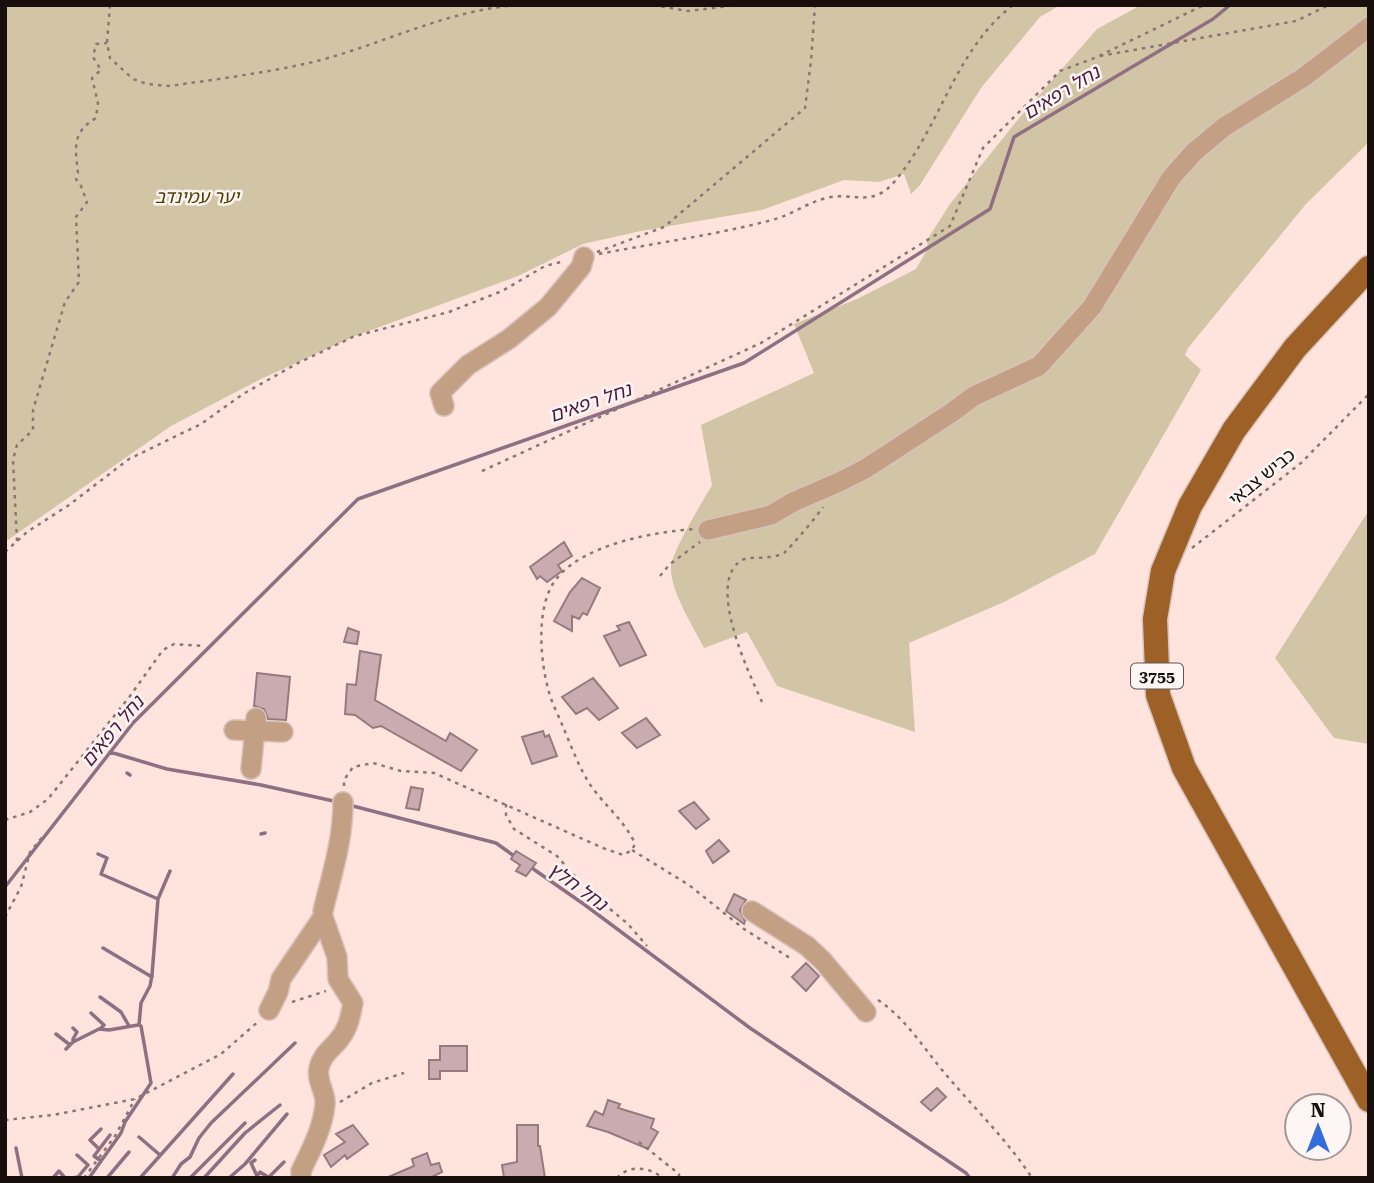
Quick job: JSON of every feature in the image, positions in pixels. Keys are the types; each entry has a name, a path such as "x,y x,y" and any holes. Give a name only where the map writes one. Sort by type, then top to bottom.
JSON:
{"main road":[{"name":"3755","path":"1369,268 1295,348 1234,430 1190,506 1163,571 1155,619 1158,695 1184,768 1369,1100"}],"street":[{"path":"708,530 713,531 771,515 837,483 865,469 974,396 1039,366 1092,306 1171,178 1194,152 1224,127 1304,77 1369,27"},
{"path":"444,406 440,393 468,365 509,339 548,306 581,267 584,257"},
{"path":"251,769 256,725"},
{"path":"234,730 256,725 283,732"},
{"path":"323,911 337,857 343,802"},
{"path":"752,911 807,946 871,1005"},
{"path":"266,1013 278,992 281,979 323,917 337,957 338,979 353,1003 349,1025 324,1054 318,1069 318,1081 326,1102 320,1129 301,1171 301,1178"}],"path":[{"path":"110,5 107,43 110,58 133,79 147,84 170,86 314,62 453,18 520,5"},
{"path":"653,5 688,11 737,5"},
{"path":"584,257 664,227 805,108 815,5"},
{"path":"5,552 27,531 69,505 129,459 201,424 243,394 298,363 355,336 449,312 502,291 545,266 774,220 827,197 869,199 892,185 907,166 924,139 962,63 988,28 1013,5"},
{"path":"482,471 761,343 950,226 983,148 1060,71 1097,57 1204,5"},
{"path":"1097,57 1296,20 1329,5"},
{"path":"17,541 13,460 17,445 33,430 33,410 65,302 79,282 76,217 87,202 76,179 78,131 96,118 98,103 92,78 101,70 93,57 96,44 107,43"},
{"name":"כביש צבאי","path":"1163,571 1301,463 1369,394"},
{"path":"762,702 734,633 728,607 726,594 734,567 744,559 783,554 820,512 837,483"},
{"path":"343,802 344,780 353,767 373,763 401,771 434,773 603,848 623,855 632,850 635,844 629,830 610,811 585,777 549,693 543,661 541,624 547,598 556,579 576,563 600,550 654,533 708,530 700,542 670,564 660,576"},
{"path":"5,820 30,812 48,799 163,650 174,643 203,646"},
{"path":"506,804 506,815 514,829 557,856 586,889 628,924 648,946"},
{"path":"5,917 21,887 30,852 45,834"},
{"path":"632,850 689,885 744,929 789,958"},
{"path":"5,1120 53,1115 135,1099 221,1054 266,1013 341,983"},
{"path":"871,1005 906,1026 1005,1141 1032,1178"},
{"path":"324,1109 372,1083 404,1073"},
{"path":"84,1178 115,1136 135,1099"},
{"path":"639,1142 679,1174 679,1178"},
{"path":"617,1178 627,1170 636,1168 655,1172 663,1178"}],"green space":[{"name":"יער עמינדב","path":"5,5 1060,5 1040,17 981,88 920,185 911,194 904,174 879,182 844,180 762,210 583,244 518,276 355,336 261,379 171,426 5,542"},
{"path":"1141,5 1369,5 1369,142 1306,204 1188,348 1185,355 1201,370 1095,554 1004,602 909,643 915,732 777,686 747,632 704,648 678,597 671,567 682,539 712,485 701,425 814,373 794,324 857,299 916,269 928,248 927,240 950,204 1020,117 1097,29"},
{"path":"1369,510 1369,744 1334,738 1275,658"}],"building":[{"path":"564,542 572,556 558,565 562,571 547,582 540,576 537,579 530,567"},
{"path":"582,578 600,588 587,615 583,613 579,619 572,616 572,631 554,621 570,592"},
{"path":"629,622 646,655 620,666 604,636 620,630 617,626"},
{"path":"348,628 359,632 357,644 344,642"},
{"path":"360,651 381,655 375,700 446,741 450,733 477,750 461,771 381,726 373,728 355,715 345,714 347,684 356,685"},
{"path":"257,673 290,677 286,720 268,719 264,709 254,706"},
{"path":"593,678 618,708 599,720 587,708 576,714 562,697"},
{"path":"646,718 660,735 637,748 622,733"},
{"path":"543,731 545,737 549,735 557,756 532,764 522,737"},
{"path":"411,787 423,789 419,810 406,808"},
{"path":"694,802 709,819 696,829 679,811"},
{"path":"719,840 729,851 713,863 706,851"},
{"path":"516,851 536,863 526,876 516,871 520,865 511,859"},
{"path":"734,894 746,900 740,910 744,924 726,911"},
{"path":"806,963 819,976 806,991 792,977"},
{"path":"440,1046 467,1046 467,1071 440,1071 440,1079 429,1079 429,1060 440,1060"},
{"path":"937,1088 946,1097 931,1111 921,1102"},
{"path":"608,1100 620,1104 618,1108 654,1119 651,1128 658,1132 648,1149 587,1126 595,1111 603,1115"},
{"path":"353,1125 368,1144 347,1159 345,1155 331,1167 324,1155 345,1142 336,1134"},
{"path":"517,1125 538,1125 538,1146 545,1178 504,1178 502,1165 517,1162"},
{"path":"427,1153 431,1165 439,1163 442,1172 430,1178 386,1178 414,1166 412,1159"}],"waterway":[{"name":"נחל רפאים","path":"5,887 133,723 358,499 744,363 990,209 1014,137 1213,19 1230,5"},
{"name":"נחל חלץ","path":"110,752 167,769 261,785 338,802"},
{"name":"נחל חלץ","path":"349,805 496,843 517,858"},
{"path":"261,834 265,833"},
{"path":"98,854 107,858 101,874 158,899"},
{"name":"נחל חלץ","path":"529,866 750,1028 970,1178"},
{"path":"89,1178 121,1133 125,1122 151,1083 139,1025 141,1003 150,986 152,975 158,899 170,871"},
{"path":"103,948 152,977"},
{"path":"100,997 121,1012 129,1026"},
{"path":"91,1013 104,1025 101,1028"},
{"path":"66,1049 73,1042 99,1029 138,1025"},
{"path":"73,1028 77,1032 73,1042"},
{"path":"56,1034 70,1045"},
{"path":"172,1178 181,1164 190,1157 199,1138 211,1123 295,1043"},
{"path":"140,1178 233,1074"},
{"path":"204,1178 245,1133 280,1105"},
{"path":"229,1178 245,1164 287,1114"},
{"path":"190,1178 245,1123"},
{"path":"99,1149 90,1140 101,1129"},
{"path":"101,1161 94,1156 110,1135"},
{"path":"139,1137 160,1155"},
{"path":"16,1148 22,1178"},
{"path":"107,1178 129,1152"},
{"path":"72,1178 78,1177 88,1165 77,1155"},
{"path":"255,1160 251,1163 257,1176 260,1172 268,1177"},
{"path":"268,1178 284,1162"},
{"path":"53,1178 59,1171 65,1178"}]}
